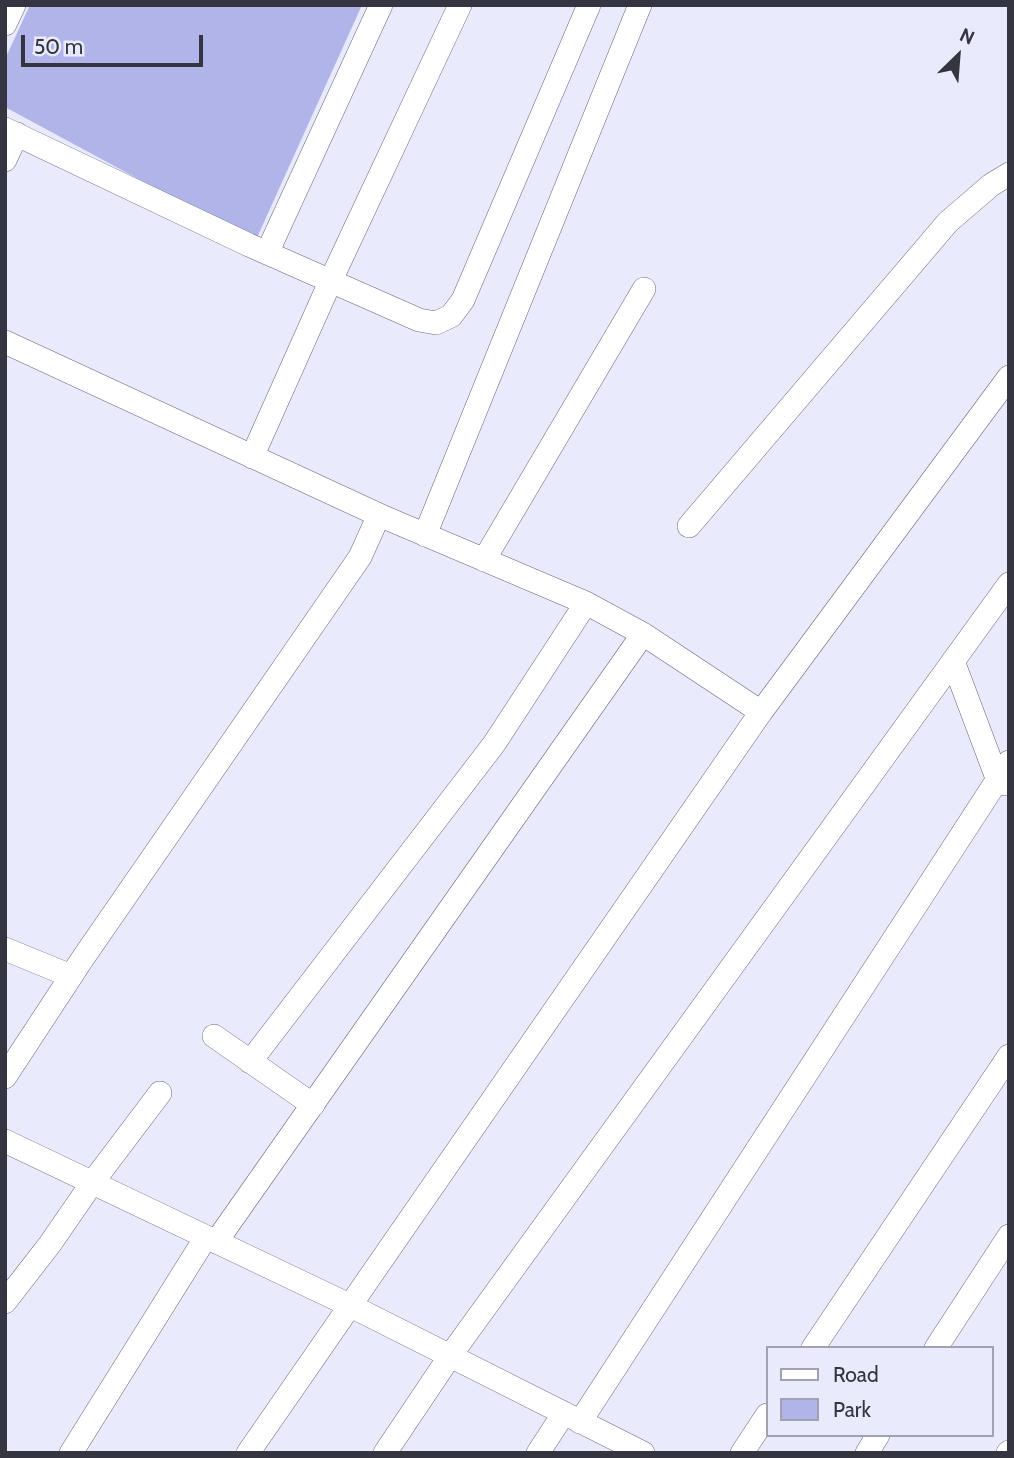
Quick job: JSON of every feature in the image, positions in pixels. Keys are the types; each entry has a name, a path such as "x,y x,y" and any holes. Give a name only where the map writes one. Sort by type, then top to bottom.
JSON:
{"street":[{"path":"5,24 14,5"},
{"path":"267,253 381,5"},
{"path":"252,457 460,5"},
{"path":"5,160 11,132 267,253 419,320 436,323 452,316 463,300 589,5"},
{"path":"425,535 640,5"},
{"path":"688,526 948,222 991,185 1009,174"},
{"path":"484,560 644,289"},
{"path":"9,352 586,603 643,634 761,712"},
{"path":"248,1453 761,712 1009,377"},
{"path":"5,1077 71,976 360,557 379,515"},
{"path":"385,1453 450,1356 1009,584"},
{"path":"250,1062 494,744 586,603"},
{"path":"71,1453 211,1239 313,1105 643,634"},
{"path":"538,1453 572,1417 1005,775 953,661"},
{"path":"5,949 71,976"},
{"path":"214,1036 313,1105"},
{"path":"814,1346 1009,1056"},
{"path":"5,1301 160,1093"},
{"path":"5,1141 349,1305 643,1453"},
{"path":"937,1346 1009,1236"},
{"path":"742,1453 766,1417"},
{"path":"867,1453 877,1437"}],"green space":[{"path":"30,5 362,5 255,242 5,107 5,59"}]}
